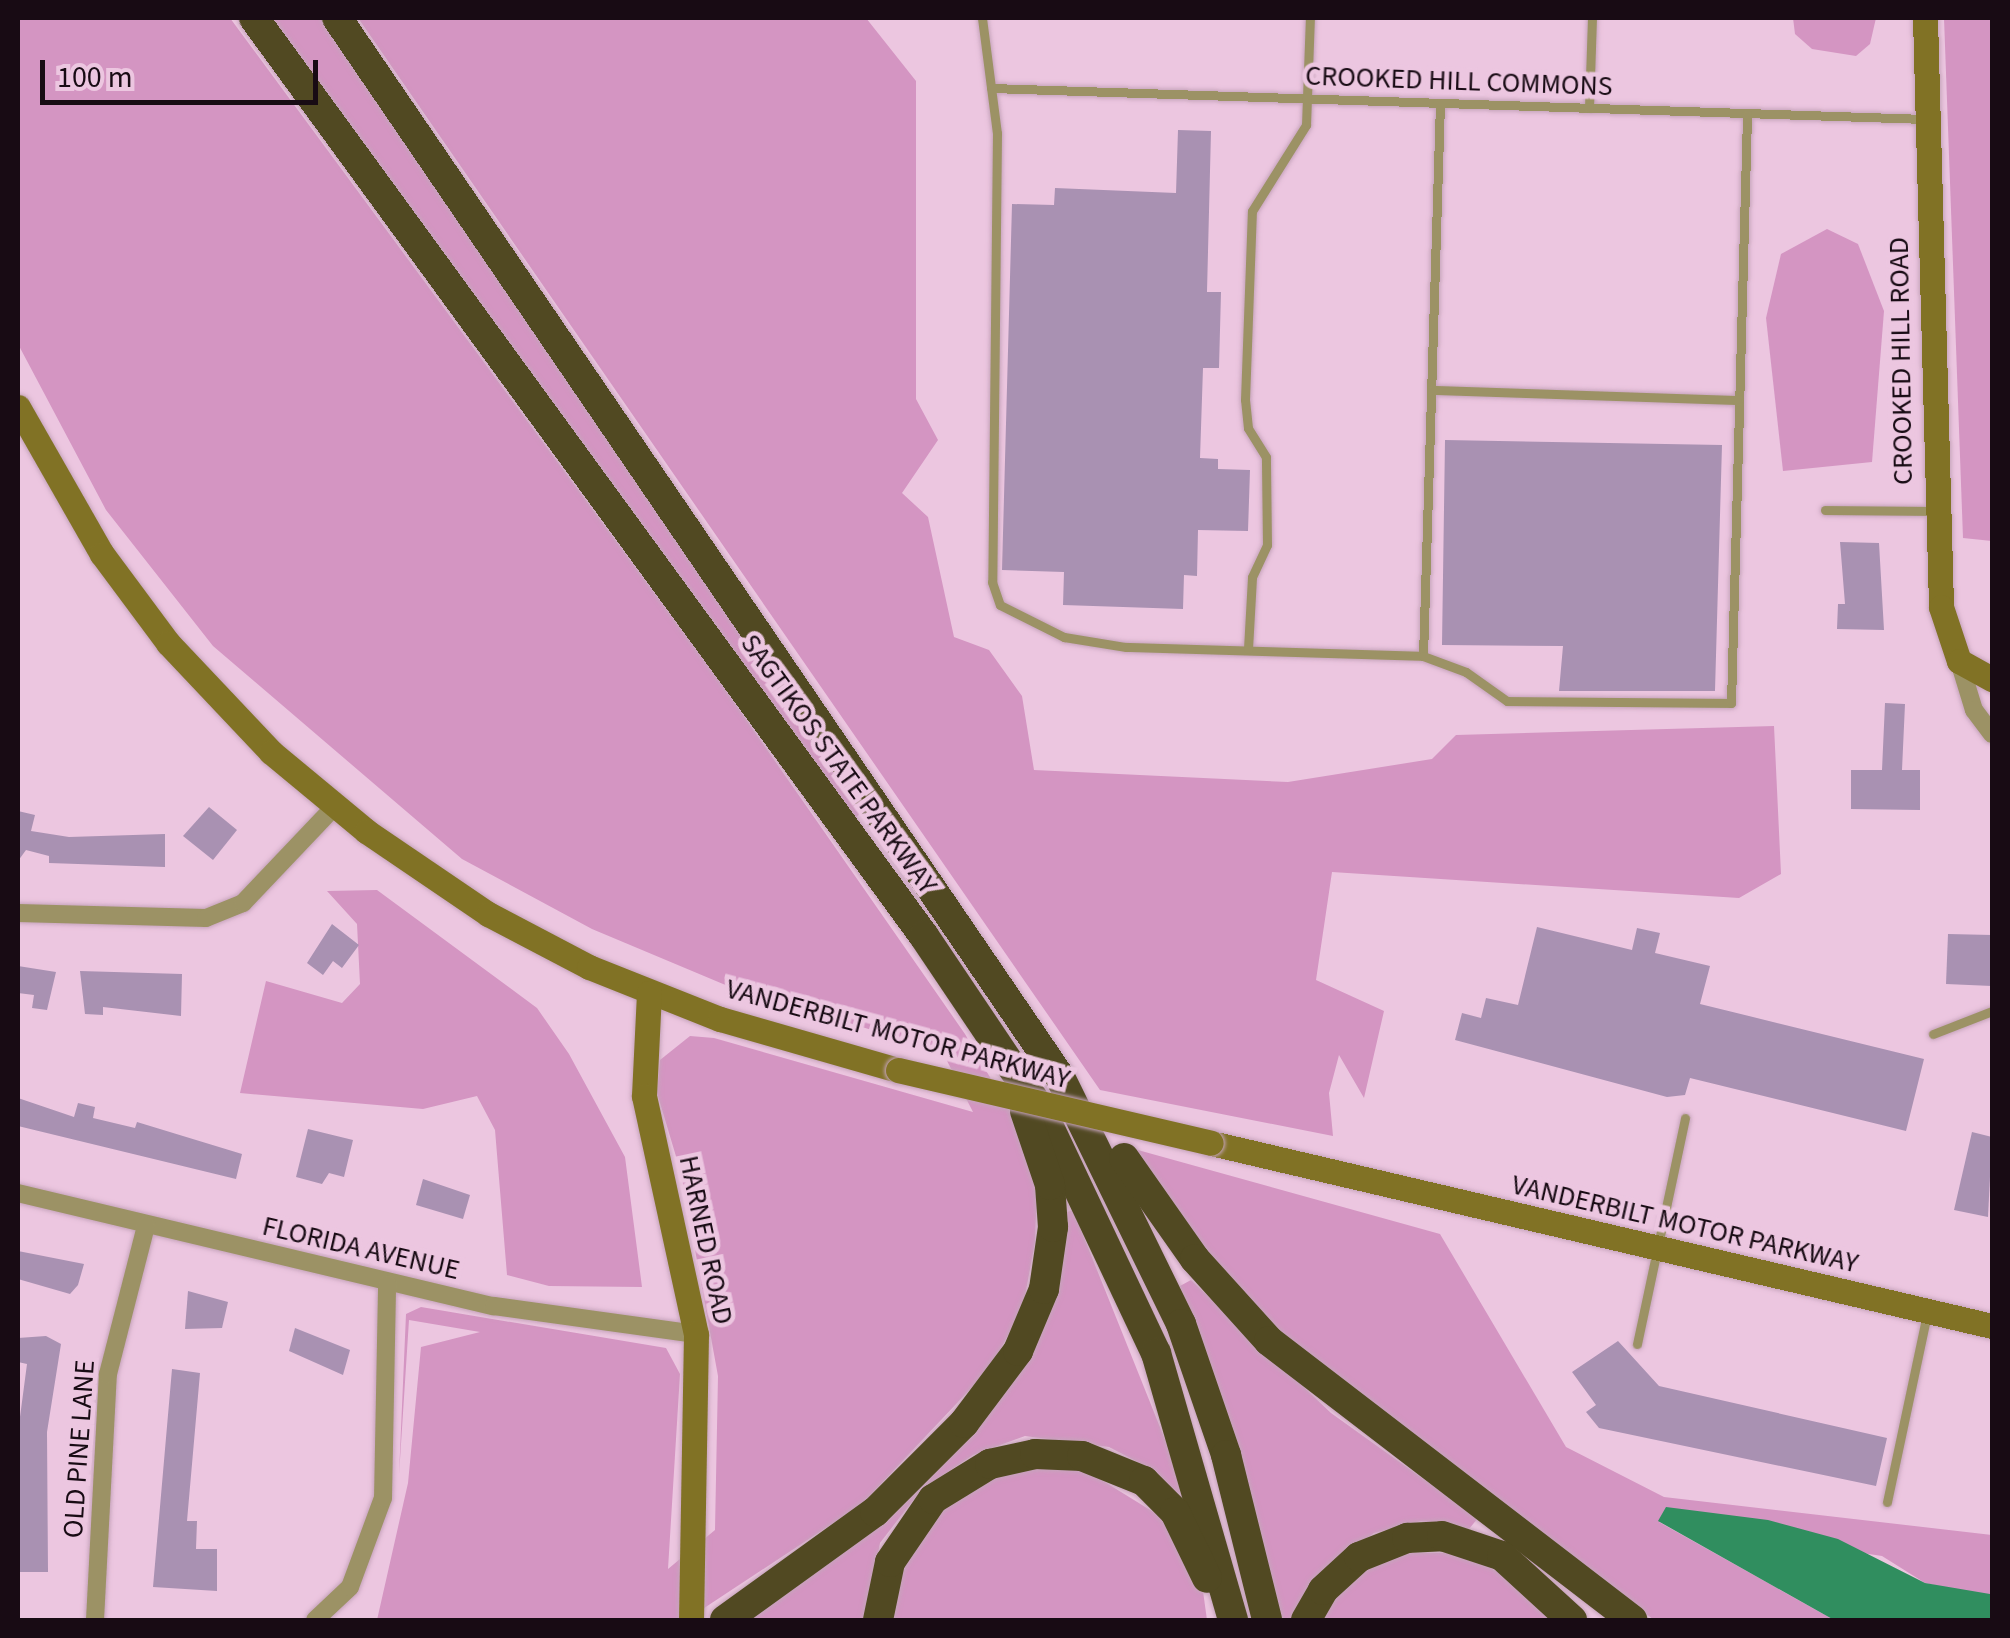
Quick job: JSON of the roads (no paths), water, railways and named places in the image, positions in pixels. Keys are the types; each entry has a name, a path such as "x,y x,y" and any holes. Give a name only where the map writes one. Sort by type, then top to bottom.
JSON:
{"highway":[{"name":"SAGTIKOS STATE PARKWAY","path":"251,18 1004,1051 1080,1182 1138,1308 1194,1466 1232,1620"},
{"name":"SAGTIKOS STATE PARKWAY","path":"337,18 978,951 1070,1094 1154,1259 1226,1455 1267,1620"},
{"path":"978,951 1046,1026 1141,1186 1251,1323 1632,1620"},
{"path":"725,1620 833,1547 907,1482 988,1396 1028,1333 1049,1268 1052,1206 1004,1051"},
{"path":"878,1620 890,1562 933,1498 990,1464 1058,1453 1125,1470 1160,1495 1194,1544 1219,1620"},
{"path":"1306,1620 1323,1590 1359,1556 1424,1536 1458,1538 1502,1556 1572,1620"}],"main road":[{"name":"CROOKED HILL ROAD","path":"1925,18 1934,511 1943,621 1959,661"},
{"name":"VANDERBILT MOTOR PARKWAY","path":"18,407 84,525 148,618 245,726 334,807 488,914 649,993 898,1070 1992,1326"},
{"path":"1959,661 1992,679"},
{"name":"HARNED ROAD","path":"649,993 644,1096 696,1334 691,1620"}],"street":[{"path":"1959,661 1974,710 1992,730"},
{"path":"18,913 206,918 243,903 334,807"},
{"name":"FLORIDA AVENUE","path":"18,1193 387,1284 696,1334"},
{"name":"OLD PINE LANE","path":"95,1620 108,1374 146,1226"},
{"path":"315,1620 350,1588 384,1498 387,1284"}],"lane":[{"path":"982,18 997,133 992,582 1000,606 1064,637 1423,656 1466,672 1508,701 1731,704 1747,114"},
{"path":"1248,649 1252,577 1267,545 1266,457 1248,428 1245,400 1252,210 1306,125 1310,99 1310,18"},
{"path":"1590,108 1592,18"},
{"name":"CROOKED HILL COMMONS","path":"990,88 1926,120"},
{"path":"1423,656 1440,103"},
{"path":"1433,390 1739,400"},
{"path":"1825,510 1934,511"},
{"path":"1932,1034 1992,1010"},
{"path":"1637,1344 1686,1118"},
{"path":"1887,1502 1928,1311"}]}
